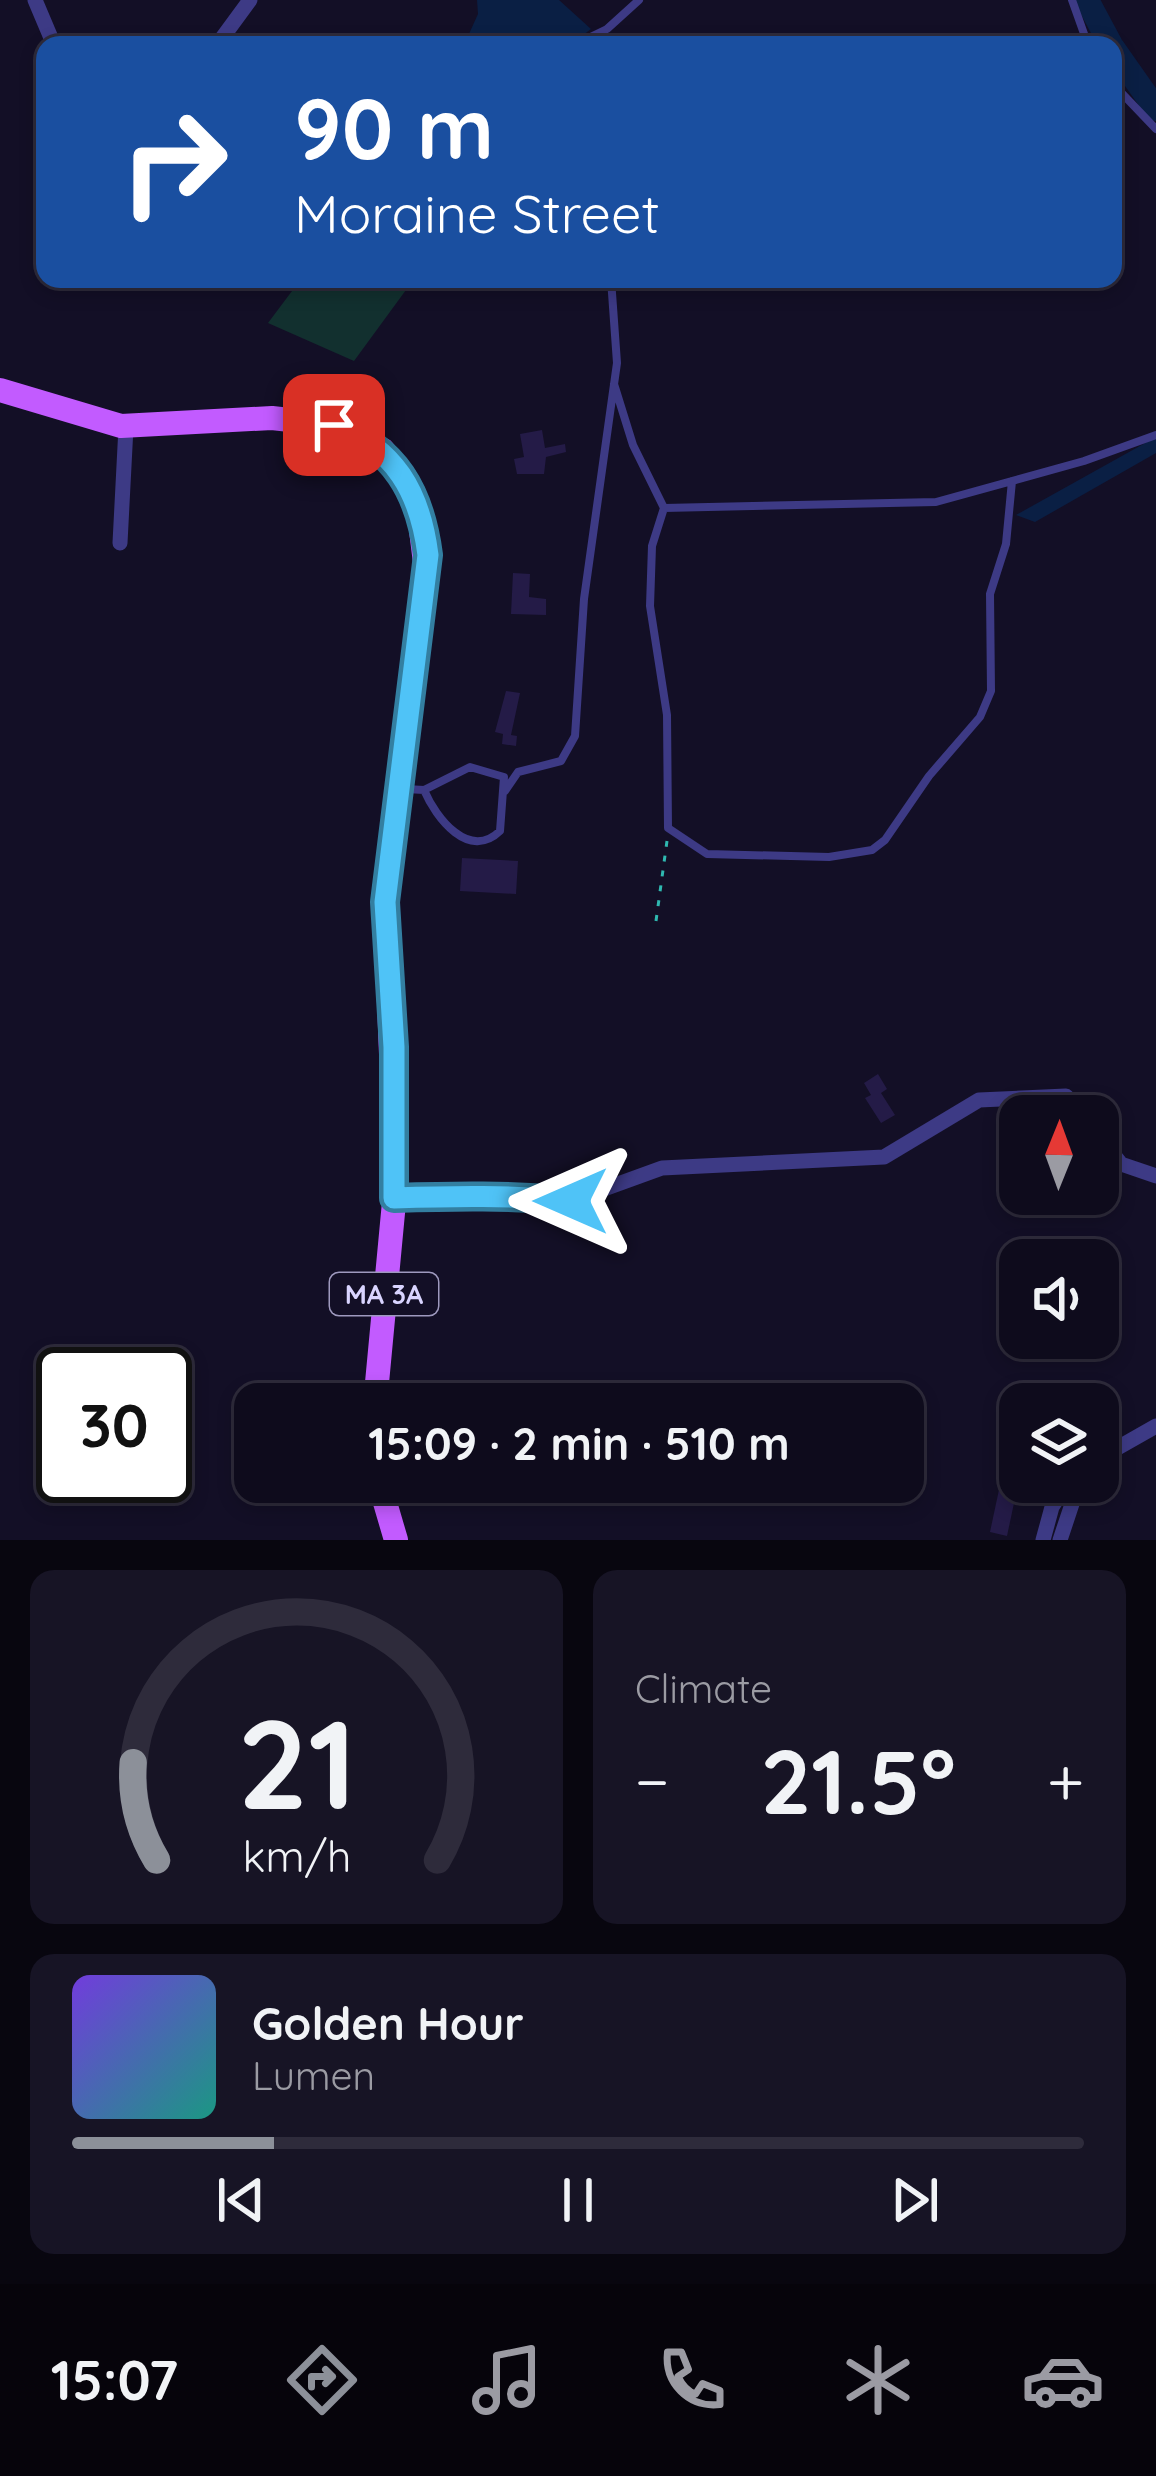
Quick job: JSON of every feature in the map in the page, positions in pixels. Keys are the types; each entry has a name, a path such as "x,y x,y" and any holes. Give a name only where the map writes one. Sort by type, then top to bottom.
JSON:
{"main road":[{"name":"MA 3A","path":"0,390 126,427 250,418 316,421 370,440 394,462 418,506 428,555 411,789 385,934 394,1047 394,1191 377,1383"},
{"path":"385,1503 396,1540"}],"street":[{"path":"34,0 50,36"},
{"path":"224,36 250,0"},
{"path":"121,543 126,427"},
{"path":"394,1191 484,1195 503,1201 571,1201 662,1168 884,1157 979,1100 999,1099"},
{"path":"1119,1161 1156,1176"},
{"path":"1119,1449 1152,1428"},
{"path":"1052,1536 1062,1503"},
{"path":"1052,1536 1072,1503"}],"lane":[{"path":"593,36 639,0"},
{"path":"1072,0 1085,36"},
{"path":"1122,93 1156,129"},
{"path":"505,791 518,772 561,761 572,750 584,599 614,384 618,321 612,288"},
{"path":"614,384 633,445 664,508 652,546 650,606 667,715 668,828 707,854 830,857 872,850 885,840 928,776 980,717 991,691 990,594 1006,544 1012,481"},
{"path":"664,508 906,506 1012,481 1156,435"},
{"path":"470,766 504,776 500,831 483,841 461,837 411,789 470,766"}],"path":[{"path":"656,921 668,828"}],"green space":[{"path":"294,288 407,288 354,361 268,323"}],"water":[{"path":"477,0 559,0 591,29 582,36 468,36 478,14"},
{"path":"1156,437 1156,453 1035,522 1016,515"}],"building":[{"path":"542,430 545,448 565,444 566,452 546,457 544,474 517,474 514,459 524,457 520,434"},
{"path":"513,573 530,574 529,597 546,599 546,615 511,614"},
{"path":"506,691 520,693 511,735 517,736 516,746 502,744 503,734 495,732"},
{"path":"462,858 518,861 516,894 460,891"},
{"path":"878,1074 887,1089 881,1093 895,1115 881,1123 865,1098 871,1095 864,1083"},
{"path":"999,1490 999,1503 1014,1503 1007,1536 990,1532"}],"waterway":[{"path":"1087,0 1106,36"},
{"path":"1122,61 1156,109"}],"route":[{"path":"334,425 370,440 405,477 418,506 428,555 425,609 385,902 394,1047 394,1198 484,1195 503,1201 571,1201"}]}
